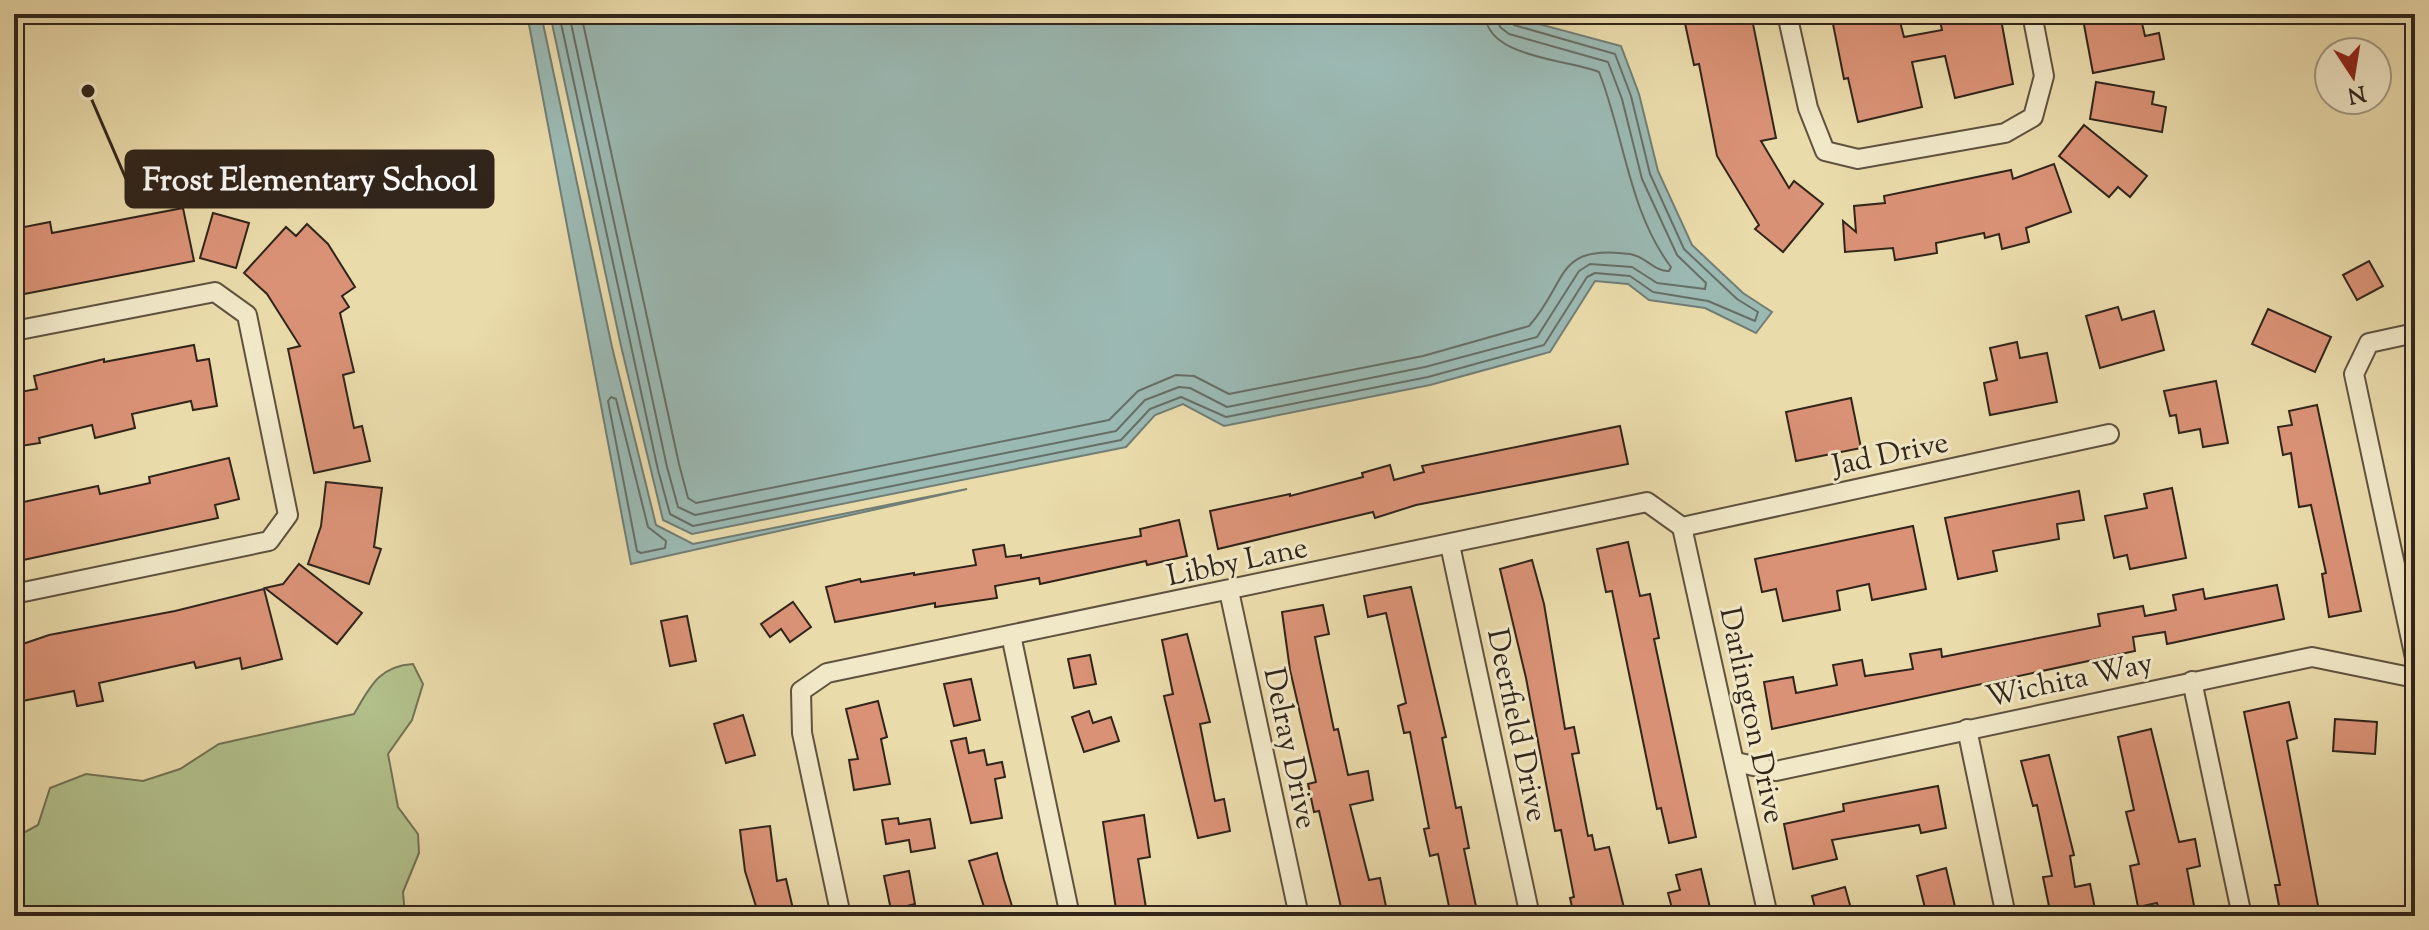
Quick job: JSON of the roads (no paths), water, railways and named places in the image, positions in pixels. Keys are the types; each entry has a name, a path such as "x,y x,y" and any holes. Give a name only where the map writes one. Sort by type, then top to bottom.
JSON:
{"street":[{"path":"1787,14 1808,108 1825,151 1858,159 2005,133 2033,117 2044,76 2032,14"},
{"path":"14,331 215,292 247,315 288,515 269,541 14,594"},
{"path":"2415,333 2369,343 2354,374 2415,658"},
{"name":"Jad Drive","path":"1682,527 2109,434"},
{"name":"Libby Lane","path":"841,916 802,733 801,691 827,673 1647,502 1682,527"},
{"name":"Darlington Drive","path":"1682,527 1768,916"},
{"name":"Deerfield Drive","path":"1450,545 1530,916"},
{"name":"Delray Drive","path":"1229,591 1299,916"},
{"path":"1011,635 1070,916"},
{"name":"Wichita Way","path":"1736,762 1776,771 2312,657 2415,678"},
{"path":"2192,681 2242,916"},
{"path":"1967,729 2006,916"}],"water":[{"path":"527,14 541,14 612,347 656,525 693,544 967,489 631,564"},
{"path":"550,14 1502,14 1621,46 1639,94 1658,171 1692,245 1743,293 1772,312 1756,333 1705,308 1649,300 1628,284 1595,281 1550,352 1430,385 1224,426 1183,404 1155,415 1126,447 692,534 663,520 621,346"}],"place":[{"name":"Frost Elementary School","path":"88,91"}]}
